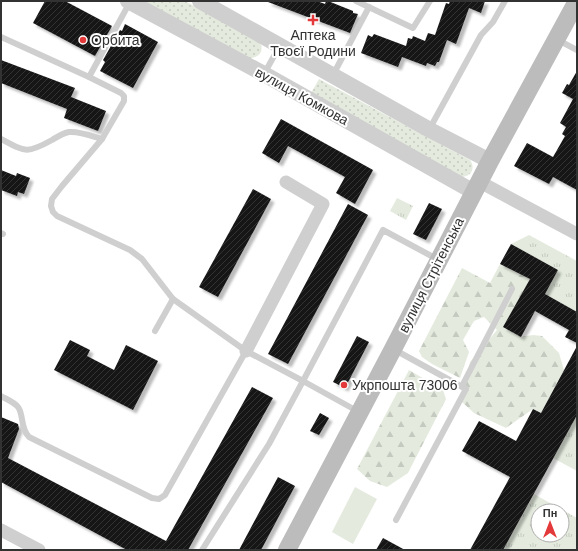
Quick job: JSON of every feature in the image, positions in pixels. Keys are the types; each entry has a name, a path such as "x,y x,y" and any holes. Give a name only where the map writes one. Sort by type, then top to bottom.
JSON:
{"main road":[{"name":"вулиця Стрітенська","path":"287,550 490,161 577,1"}],"street":[{"path":"200,1 430,130 490,161"},
{"name":"вулиця Комкова","path":"129,2 477,187 577,234"},
{"path":"246,351 323,204 286,182"},
{"path":"1,530 39,550"}],"lane":[{"path":"356,1 414,28 430,1"},
{"path":"430,130 481,35 493,22 505,1"},
{"path":"89,77 129,2"},
{"path":"333,75 369,7"},
{"path":"1,37 121,92 124,96 124,101 102,139 52,199 51,206 53,212 57,216 130,250 142,260 173,299 246,351 360,412"},
{"path":"557,39 577,50"},
{"path":"264,74 280,45"},
{"path":"1,139 20,149 30,150 69,132 76,132 102,139"},
{"path":"202,550 269,444 384,230 439,260"},
{"path":"462,386 512,290"},
{"path":"155,331 173,299"},
{"path":"393,349 466,389 396,520"},
{"path":"1,396 18,406 26,434 29,437 152,498 159,498 165,495 246,351"}],"green space":[{"path":"144,1 185,1 259,41 262,47 260,53 256,57 249,58"},
{"path":"319,79 470,160 473,166 472,172 465,177 461,177 310,95"},
{"path":"397,198 413,206 406,220 390,211"},
{"path":"529,235 577,261 577,312 545,294 558,270 511,244"},
{"path":"500,264 530,279 504,327 521,337 533,335 542,336 559,353 564,370 541,413 533,409 506,428 474,413 462,402 470,362 497,330 484,317 474,321 463,340 469,352 460,378 432,364 422,357 419,351 462,268 490,283"},
{"path":"409,370 443,390 446,399 408,473 387,487 370,481 357,469"},
{"path":"577,415 577,471 553,458"},
{"path":"355,487 377,499 353,544 332,532"},
{"path":"534,494 550,503 530,503 530,543 570,543 570,514 577,518 577,550 503,550"}],"building":[{"name":"Орбита","path":"45,1 65,1 112,26 95,56 33,23"},
{"path":"268,1 317,1 325,4 326,1 328,1 358,14 350,33"},
{"path":"450,1 485,1 481,13 469,8 456,44 447,40 439,62 437,62 435,66 427,63 426,66 402,57 398,67 361,53 368,35 372,37 374,34 406,46 408,38 412,39 413,36 425,41 428,33 435,35 446,3 449,4"},
{"path":"125,24 158,42 133,88 100,71 105,62 103,60"},
{"path":"1,60 75,88 71,97 106,111 98,131 64,118 67,109 1,83"},
{"path":"577,71 577,190 553,177 549,184 514,166 527,143 553,157 565,136 562,134 566,127 560,123 573,99 562,93 567,84 569,85"},
{"path":"281,119 373,170 355,204 336,193 345,177 288,146 279,163 262,153"},
{"path":"1,170 16,176 17,173 30,178 24,194 18,192 17,196 1,190"},
{"path":"253,189 271,199 218,297 199,287"},
{"path":"429,203 442,209 426,240 413,234"},
{"path":"348,204 368,215 288,364 268,354"},
{"path":"511,244 558,270 545,294 577,312 577,343 565,337 569,330 535,311 521,337 503,327 530,279 500,264"},
{"path":"357,336 369,342 345,388 333,382"},
{"path":"70,340 90,350 87,356 114,370 126,345 158,361 133,410 54,370"},
{"path":"577,346 577,415 503,550 470,550 510,477 462,451 479,421 516,441 533,409 541,413"},
{"path":"252,387 273,398 188,550 127,550 1,482 1,417 18,424 19,429 8,458 166,541"},
{"path":"320,413 329,418 319,435 310,431"},
{"path":"278,477 295,486 261,550 239,550"},
{"path":"383,538 405,550 376,550"}],"place":[{"name":"Аптека Твоєї Родини","path":"313,20"},
{"name":"Орбита","path":"83,40"},
{"name":"Укрпошта 73006","path":"344,385"}]}
